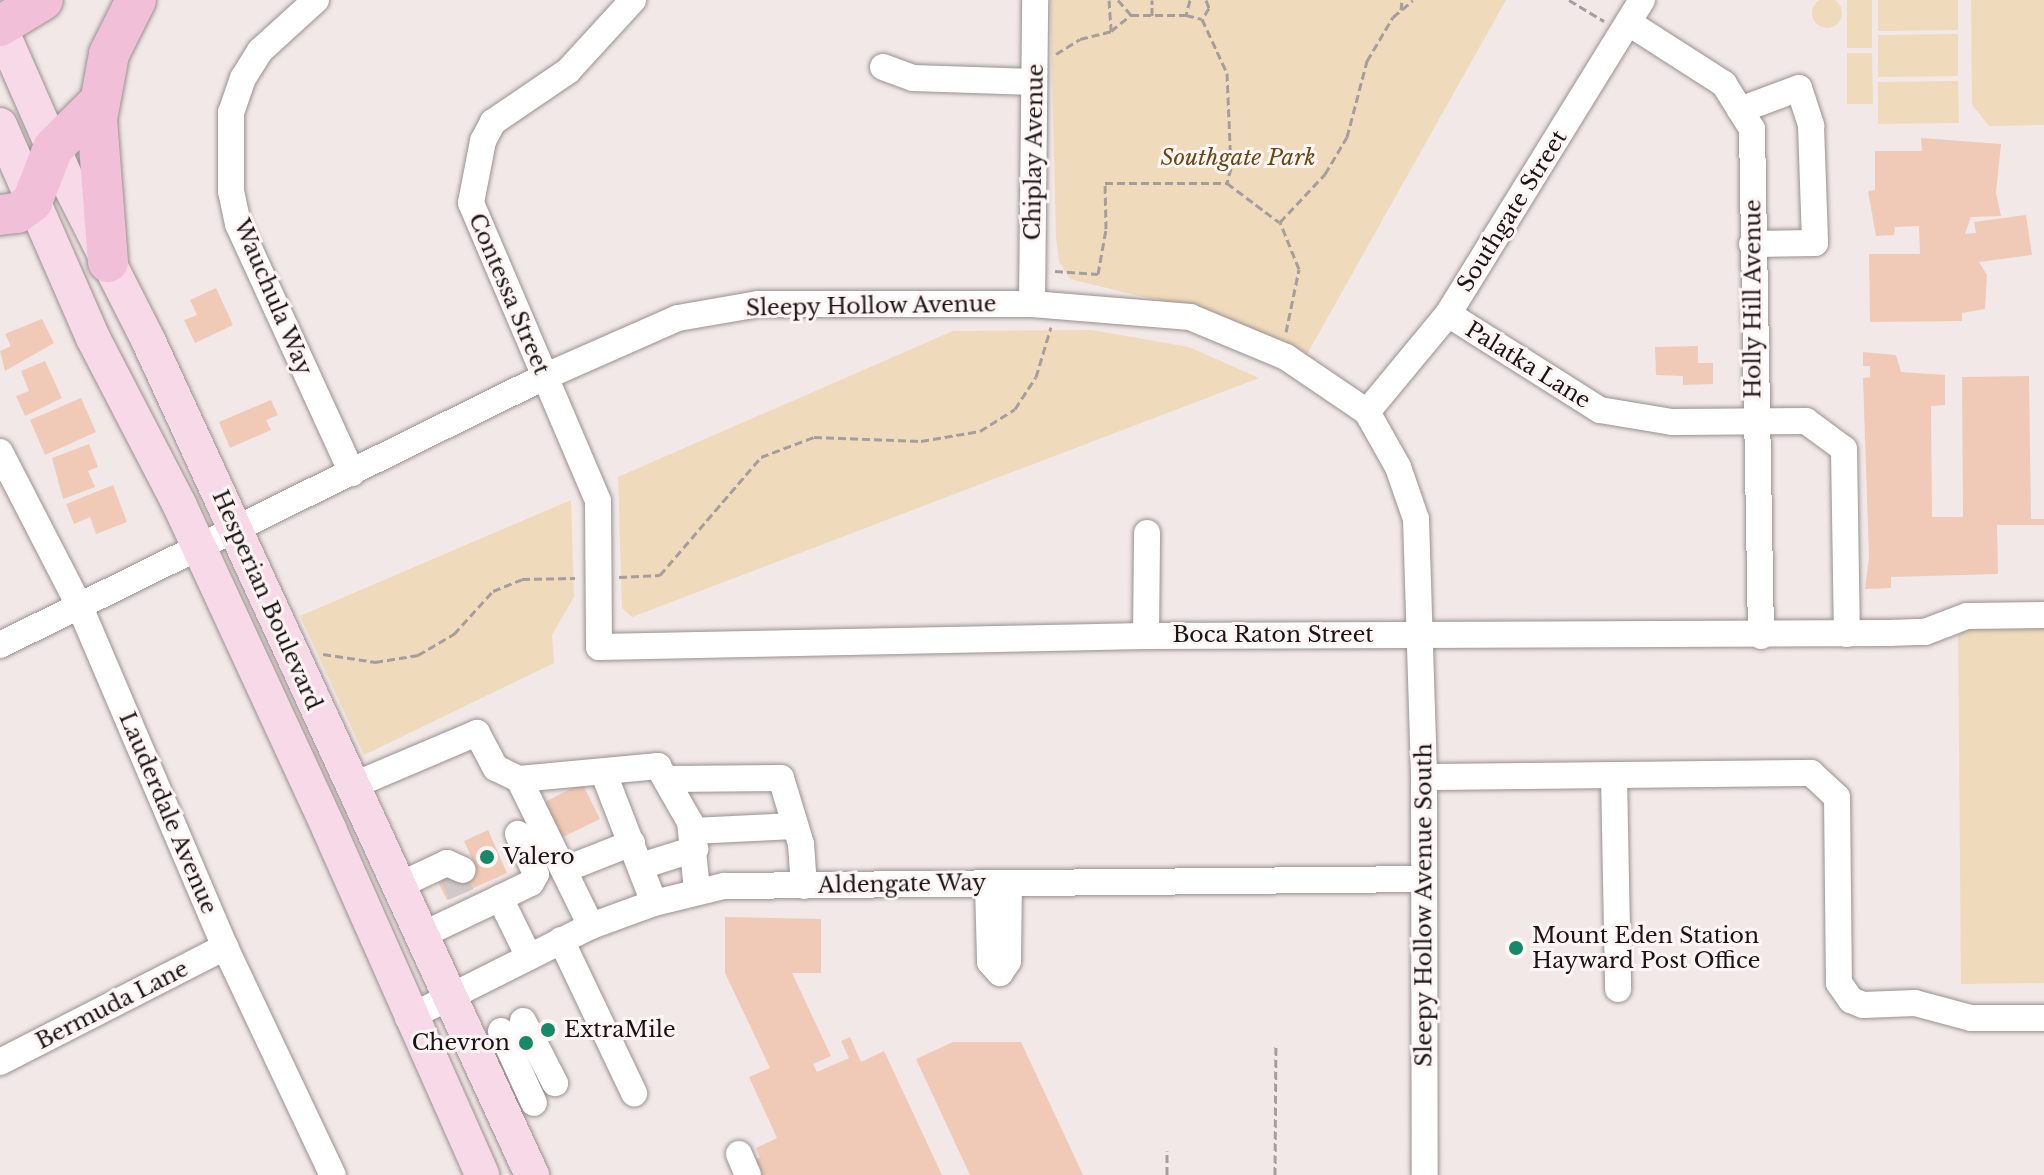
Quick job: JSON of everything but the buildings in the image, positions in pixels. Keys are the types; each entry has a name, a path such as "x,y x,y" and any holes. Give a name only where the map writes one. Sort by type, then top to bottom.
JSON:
{"highway":[{"path":"3,33 43,0"},
{"path":"108,262 95,139 109,54 136,0"},
{"path":"16,208 53,148 99,102"}],"main road":[{"name":"Hesperian Boulevard","path":"3,33 53,148 233,528 532,1175"},
{"name":"Hesperian Boulevard","path":"0,125 16,208 93,338 199,547 408,1018 482,1175"}],"street":[{"name":"Wauchula Way","path":"316,0 260,51 243,78 231,112 231,191 238,224 352,473"},
{"name":"Contessa Street","path":"599,647 598,501 475,223 471,203 483,141 506,110 568,71 633,0"},
{"name":"Chiplay Avenue","path":"1032,304 1035,0"},
{"name":"Southgate Street","path":"1367,412 1448,314 1642,0"},
{"name":"Holly Hill Avenue","path":"1626,28 1724,84 1752,129 1753,421 1761,636"},
{"path":"883,67 913,78 1034,82"},
{"path":"1740,110 1799,88 1811,126 1815,243 1752,244"},
{"name":"Sleepy Hollow Avenue","path":"0,645 544,377 678,318 758,304 1032,304 1190,317 1280,355 1367,412 1398,467 1416,519 1422,635"},
{"name":"Palatka Lane","path":"1448,314 1600,410 1672,422 1806,421 1844,449 1847,634"},
{"name":"Lauderdale Avenue","path":"0,452 80,607 225,947 333,1175"},
{"path":"1146,636 1147,533"},
{"name":"Boca Raton Street","path":"599,647 1146,636 1761,636 1946,627 1967,616 2044,615"},
{"name":"Sleepy Hollow Avenue South","path":"1422,635 1425,1175"},
{"path":"352,786 477,733 496,768 519,779 604,774 658,766 669,779 694,840 697,890"},
{"path":"1424,777 1811,773 1837,797 1839,983 1851,1000 1863,1005 1915,1003 1971,1018 2044,1018"},
{"path":"604,774 654,903"},
{"path":"1614,775 1618,989"},
{"path":"669,779 781,778 795,826 804,886"},
{"path":"519,779 566,869 591,926"},
{"path":"566,869 694,840 795,826"},
{"path":"398,886 458,887 500,898 531,883 536,874 518,834"},
{"name":"Aldengate Way","path":"408,1018 448,995 591,926 697,890 998,883 1423,879"},
{"path":"420,936 458,887"},
{"path":"500,898 528,955"},
{"path":"561,940 634,1093"},
{"name":"Bermuda Lane","path":"0,1062 225,947"},
{"path":"512,1026 545,1093"}],"path":[{"path":"1109,0 1111,31"},
{"path":"1118,0 1131,15"},
{"path":"1152,0 1152,16"},
{"path":"1186,15 1190,0"},
{"path":"1202,19 1209,8 1206,0"},
{"path":"1401,10 1402,0"},
{"path":"1280,222 1325,174 1347,137 1367,61 1401,10 1413,0"},
{"path":"1569,0 1626,28"},
{"path":"1035,54 1061,53 1080,39 1111,31 1131,15 1186,15 1202,19"},
{"path":"1202,19 1227,73 1231,168 1227,183"},
{"path":"1054,271 1098,274 1106,229 1105,183 1227,183 1280,222 1299,269 1280,355"},
{"path":"292,658 317,653 375,662 418,655 454,634 493,591 522,579 660,575 761,457 814,437 921,441 980,431 1015,409 1036,377 1052,322"},
{"path":"1275,1175 1276,1046"},
{"path":"1167,1151 1167,1175"}],"green space":[{"path":"1827,-2 1833,-1 1841,7 1841,19 1833,27 1827,28 1821,27 1813,19 1812,13 1813,7 1821,-1"},
{"name":"Southgate Park","path":"1050,0 1506,0 1306,356 1225,317 1070,279 1059,262 1056,237"},
{"path":"1847,0 1872,0 1872,48 1847,48"},
{"path":"1878,0 1958,0 1958,30 1878,31"},
{"path":"1971,0 2044,0 2044,125 1989,126 1972,105"},
{"path":"1958,34 1958,76 1878,77 1878,35"},
{"path":"1847,53 1872,53 1873,104 1847,104"},
{"path":"1958,81 1959,123 1878,124 1878,82"},
{"path":"1092,330 1189,347 1259,378 632,617 622,608 618,477 953,331"},
{"path":"571,500 574,597 552,635 554,663 364,755 300,616"},
{"path":"1958,626 2044,626 2044,983 1961,984"}],"tunnel":[{"path":"453,875 461,894"}],"place":[{"name":"Valero","path":"487,857"},
{"name":"Mount Eden Station Hayward Post Office","path":"1516,948"},
{"name":"ExtraMile","path":"548,1030"},
{"name":"Chevron","path":"526,1043"}]}
